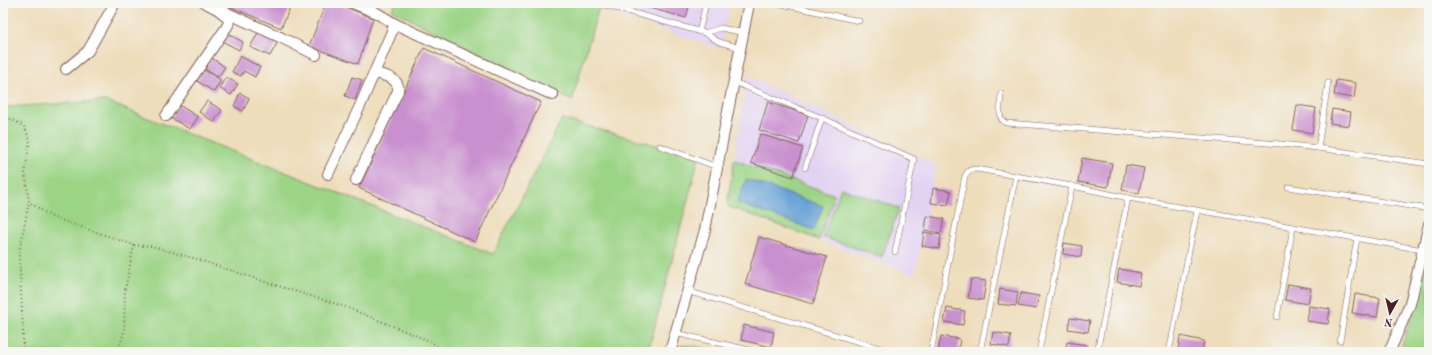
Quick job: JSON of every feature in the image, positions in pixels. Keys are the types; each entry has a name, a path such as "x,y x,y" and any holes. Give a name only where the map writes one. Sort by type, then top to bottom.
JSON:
{"street":[{"path":"66,69 88,51 115,3"},
{"path":"204,3 316,55"},
{"path":"353,3 375,12 394,24 553,95"},
{"path":"670,352 705,230 749,3"},
{"path":"166,116 228,25 229,20 220,10"},
{"path":"328,174 394,24"},
{"path":"356,180 398,91 399,85 396,81 374,72"},
{"path":"1388,352 1410,304 1429,224"}],"lane":[{"path":"699,32 706,3"},
{"path":"777,3 859,21"},
{"path":"606,6 699,32 719,42 741,48"},
{"path":"705,34 721,28 744,33"},
{"path":"734,82 822,118 914,159 895,252"},
{"path":"1318,148 1328,83"},
{"path":"1001,94 1000,117 1003,122 1006,123 1318,148 1429,164"},
{"path":"805,168 822,118"},
{"path":"660,146 717,167"},
{"path":"931,352 967,172 971,169 1072,186 1197,211 1423,250"},
{"path":"980,352 1016,176"},
{"path":"1039,352 1072,186"},
{"path":"1288,187 1429,209"},
{"path":"1098,352 1128,198"},
{"path":"1169,352 1197,211"},
{"path":"1277,317 1293,227"},
{"path":"1340,341 1357,238"},
{"path":"687,291 893,352"},
{"path":"675,333 758,352"}],"path":[{"path":"3,115 24,126 30,140 25,172 28,202 19,253 23,352"},
{"path":"28,202 52,216 134,244 150,246 193,258 275,286 343,306 432,342 444,352"},
{"path":"118,352 124,332 125,290 134,244"}],"shaded area":[{"path":"564,3 730,3 721,49 600,9 596,17"},
{"path":"747,76 936,165 915,275 819,240 835,194 734,160"}],"green space":[{"path":"396,3 601,3 572,101 392,10"},
{"path":"105,101 493,254 562,119 699,157 648,352 3,352 4,107"},
{"path":"734,160 835,195 819,240 727,206"},
{"path":"841,188 899,208 882,257 823,237"},
{"path":"1429,259 1429,352 1400,352"},
{"path":"690,345 720,352 678,352 680,346"}],"water":[{"path":"746,179 823,206 814,230 737,203"}],"building":[{"path":"221,3 292,3 281,28"},
{"path":"326,3 335,3 373,18 358,64 309,46"},
{"path":"631,3 690,3 686,18"},
{"path":"259,31 279,40 270,56 250,47"},
{"path":"227,33 243,42 239,50 222,41"},
{"path":"424,48 541,102 475,242 359,188"},
{"path":"240,56 260,67 255,77 244,71 241,76 232,72"},
{"path":"212,58 225,67 218,77 205,69"},
{"path":"204,70 221,80 214,92 197,81"},
{"path":"226,77 238,84 231,95 219,88"},
{"path":"352,77 362,80 355,100 345,96"},
{"path":"1336,80 1356,83 1354,98 1334,95"},
{"path":"240,93 249,98 243,111 234,106"},
{"path":"207,101 222,110 214,122 199,112"},
{"path":"768,102 808,115 799,143 759,130"},
{"path":"179,105 198,117 190,129 171,118"},
{"path":"1297,105 1316,108 1312,133 1293,130"},
{"path":"1332,109 1351,112 1349,126 1330,123"},
{"path":"760,134 803,148 793,177 751,163"},
{"path":"1082,158 1112,163 1108,187 1078,182"},
{"path":"1126,165 1144,168 1139,193 1122,190"},
{"path":"933,188 951,191 948,205 931,203"},
{"path":"927,216 944,219 941,233 925,230"},
{"path":"924,232 941,235 939,249 922,246"},
{"path":"759,237 827,257 813,304 745,284"},
{"path":"1064,243 1082,246 1081,257 1063,254"},
{"path":"1119,269 1141,273 1139,286 1117,282"},
{"path":"971,279 986,281 983,300 968,298"},
{"path":"1288,284 1311,288 1308,304 1285,300"},
{"path":"1000,289 1018,292 1016,306 998,304"},
{"path":"1021,293 1039,296 1036,309 1018,306"},
{"path":"1355,294 1380,298 1377,317 1352,313"},
{"path":"1309,306 1330,309 1328,324 1307,321"},
{"path":"947,308 965,311 963,325 944,322"},
{"path":"1070,318 1090,321 1088,332 1068,329"},
{"path":"744,325 774,332 771,347 741,340"},
{"path":"993,332 1011,335 1009,347 991,344"},
{"path":"941,336 960,339 958,352 938,352"},
{"path":"1180,336 1204,341 1202,352 1178,352"},
{"path":"1067,342 1087,345 1086,352 1065,352"}]}
